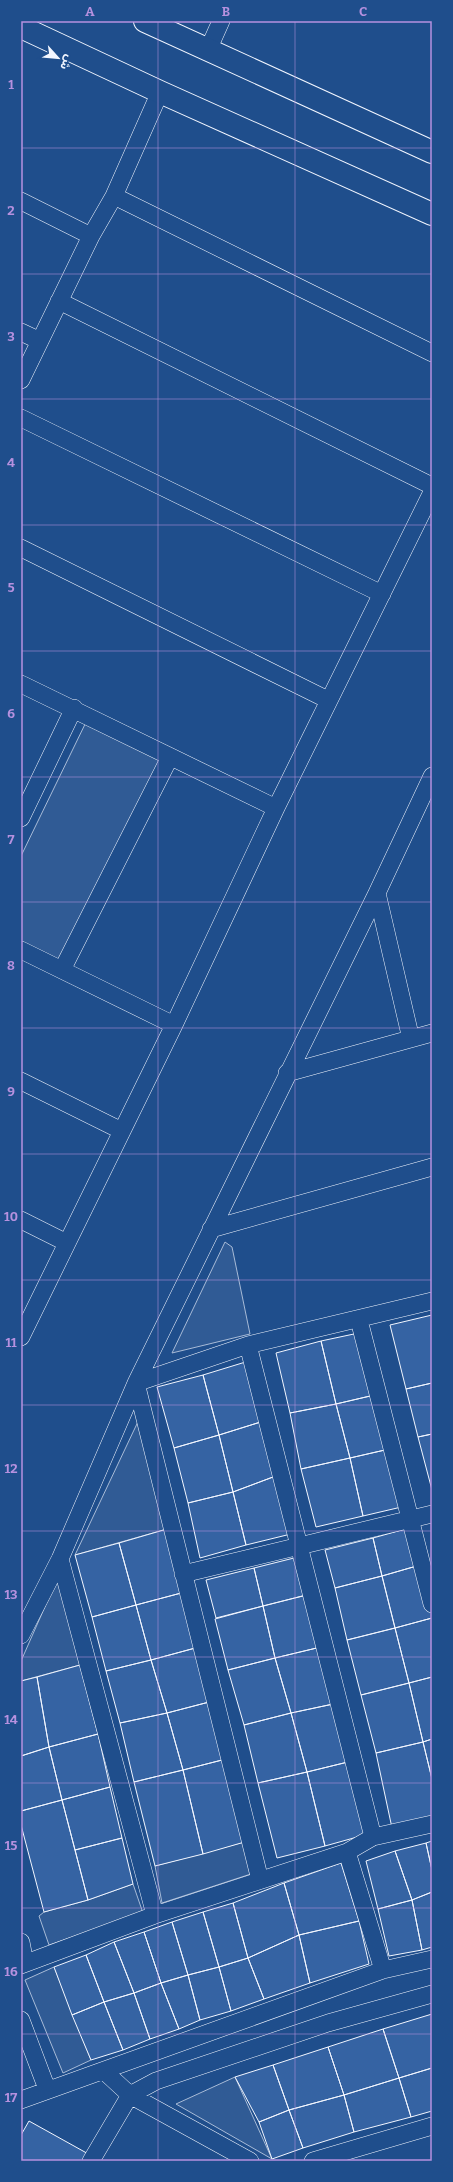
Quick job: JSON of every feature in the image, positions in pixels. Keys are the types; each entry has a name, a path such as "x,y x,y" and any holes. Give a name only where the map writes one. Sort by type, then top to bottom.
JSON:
{"main road":[{"path":"145,21 432,152"},
{"path":"21,27 160,92 432,214"}],"street":[{"path":"208,50 221,21"},
{"path":"21,380 91,236 114,196 160,92"},
{"path":"114,196 432,353"},
{"path":"21,201 91,236"},
{"path":"59,301 432,486"},
{"path":"21,332 40,341"},
{"path":"21,418 382,594"},
{"path":"21,1337 174,1025 328,700 432,492"},
{"path":"21,548 328,700"},
{"path":"21,684 74,708 170,757 276,808"},
{"path":"21,818 74,708"},
{"path":"62,970 170,757"},
{"path":"21,1635 60,1559 136,1382 377,893 432,776"},
{"path":"377,893 411,1039"},
{"path":"21,950 174,1025"},
{"path":"287,1073 432,1033"},
{"path":"21,1081 122,1131"},
{"path":"211,1228 432,1167"},
{"path":"21,1220 67,1243"},
{"path":"136,1382 248,1345 359,1320 432,1301"},
{"path":"359,1320 432,1604"},
{"path":"248,1345 373,1837"},
{"path":"136,1382 260,1880"},
{"path":"183,1574 298,1545 432,1514"},
{"path":"60,1559 155,1915"},
{"path":"21,1942 23,1964 155,1915 347,1852 373,1837 432,1824"},
{"path":"347,1852 383,1970"},
{"path":"21,2100 383,1970 432,1959"},
{"path":"91,2161 130,2095 156,2081 328,2023 432,1994"},
{"path":"21,2020 47,2090"},
{"path":"104,2071 130,2095 250,2161"},
{"path":"313,2161 432,2126"}],"shaded area":[{"path":"89,716 170,757 62,970 21,950 21,856"},
{"path":"225,1242 232,1247 250,1334 172,1353"},
{"path":"143,1411 167,1529 75,1555"},
{"path":"59,1583 80,1665 21,1681 21,1661 55,1584"},
{"path":"248,1841 257,1872 162,1903 155,1866"},
{"path":"133,1884 143,1913 49,1945 39,1916 44,1912 88,1900"},
{"path":"54,1967 91,2060 63,2073 25,1980"},
{"path":"235,2077 272,2159 176,2104"}],"building":[{"path":"432,1315 432,1383 406,1389 390,1325"},
{"path":"368,1331 383,1393 336,1404 321,1341"},
{"path":"321,1341 336,1404 290,1413 276,1353"},
{"path":"252,1360 267,1420 219,1435 203,1375"},
{"path":"203,1375 219,1435 174,1448 157,1387"},
{"path":"432,1383 432,1434 418,1437 406,1389"},
{"path":"383,1393 398,1447 350,1458 336,1404"},
{"path":"336,1404 350,1458 301,1469 290,1413"},
{"path":"267,1420 281,1474 233,1492 219,1435"},
{"path":"432,1434 432,1490 418,1437"},
{"path":"219,1435 233,1492 188,1503 174,1448"},
{"path":"398,1447 410,1505 363,1516 350,1458"},
{"path":"350,1458 363,1516 316,1527 301,1469"},
{"path":"281,1474 295,1533 246,1545 233,1492"},
{"path":"233,1492 246,1545 200,1558 188,1503"},
{"path":"416,1526 427,1563 382,1576 373,1538"},
{"path":"167,1529 185,1592 136,1605 119,1543"},
{"path":"373,1538 382,1576 335,1588 325,1550"},
{"path":"119,1543 136,1605 92,1617 75,1555"},
{"path":"302,1556 311,1594 263,1606 254,1568"},
{"path":"427,1563 432,1582 432,1618 395,1628 382,1576"},
{"path":"254,1568 263,1606 216,1618 206,1580"},
{"path":"382,1576 395,1628 347,1640 335,1588"},
{"path":"185,1592 199,1647 151,1660 136,1605"},
{"path":"310,1594 325,1646 275,1658 263,1606"},
{"path":"136,1605 151,1660 106,1671 92,1617"},
{"path":"263,1606 275,1658 228,1670 215,1619"},
{"path":"432,1618 432,1677 409,1683 395,1628"},
{"path":"395,1628 409,1683 361,1695 347,1640"},
{"path":"325,1646 338,1703 291,1713 275,1658"},
{"path":"199,1647 213,1701 167,1713 151,1660"},
{"path":"275,1658 291,1713 244,1725 228,1670"},
{"path":"151,1660 167,1713 120,1723 106,1671"},
{"path":"80,1665 98,1734 49,1747 37,1677"},
{"path":"37,1677 49,1747 21,1756 21,1681"},
{"path":"432,1677 432,1739 423,1742 409,1683"},
{"path":"409,1683 423,1742 376,1753 361,1695"},
{"path":"213,1701 226,1759 183,1770 167,1713"},
{"path":"338,1703 352,1761 307,1772 291,1713"},
{"path":"167,1713 183,1770 134,1782 120,1723"},
{"path":"291,1713 307,1772 258,1783 244,1725"},
{"path":"98,1734 110,1787 62,1800 49,1747"},
{"path":"432,1739 432,1779 423,1742"},
{"path":"423,1742 432,1779 432,1818 392,1828 376,1753"},
{"path":"49,1747 62,1800 21,1811 21,1756"},
{"path":"226,1759 248,1841 203,1854 183,1770"},
{"path":"352,1761 368,1834 325,1846 307,1772"},
{"path":"183,1770 203,1854 155,1866 134,1782"},
{"path":"307,1772 325,1846 277,1858 258,1783"},
{"path":"110,1787 122,1838 75,1850 62,1800"},
{"path":"62,1800 88,1900 44,1912 21,1825 21,1811"},
{"path":"122,1838 133,1884 88,1900 75,1850"},
{"path":"432,1841 432,1870 426,1843"},
{"path":"426,1843 432,1870 432,1892 412,1900 395,1851"},
{"path":"395,1851 412,1900 378,1909 366,1861"},
{"path":"341,1863 359,1921 299,1935 284,1883"},
{"path":"284,1883 299,1935 248,1958 233,1903"},
{"path":"432,1892 432,1947 422,1950 412,1900"},
{"path":"412,1900 422,1950 389,1956 378,1909"},
{"path":"233,1903 248,1958 219,1967 203,1912"},
{"path":"203,1912 219,1967 188,1975 172,1922"},
{"path":"359,1921 369,1964 310,1983 299,1935"},
{"path":"172,1922 188,1975 161,1983 144,1932"},
{"path":"144,1932 161,1983 134,1993 114,1942"},
{"path":"299,1935 310,1983 264,1999 248,1958"},
{"path":"114,1942 134,1993 104,2002 86,1955"},
{"path":"86,1955 104,2002 72,2015 54,1967"},
{"path":"248,1958 264,1999 231,2011 219,1967"},
{"path":"219,1967 231,2011 200,2020 188,1975"},
{"path":"188,1975 200,2020 179,2029 161,1983"},
{"path":"161,1983 179,2029 150,2039 134,1993"},
{"path":"134,1993 150,2039 123,2050 104,2002"},
{"path":"104,2002 123,2050 91,2060 72,2015"},
{"path":"432,2014 432,2068 399,2078 383,2029"},
{"path":"383,2029 399,2078 344,2095 328,2047"},
{"path":"328,2047 344,2095 289,2110 273,2065"},
{"path":"273,2065 289,2110 259,2122 235,2077"},
{"path":"432,2068 432,2111 411,2117 399,2078"},
{"path":"399,2078 411,2117 354,2132 344,2095"},
{"path":"344,2095 354,2132 303,2148 289,2110"},
{"path":"289,2110 303,2148 272,2159 259,2122"},
{"path":"29,2121 92,2156 89,2161 21,2161 21,2135"}]}
